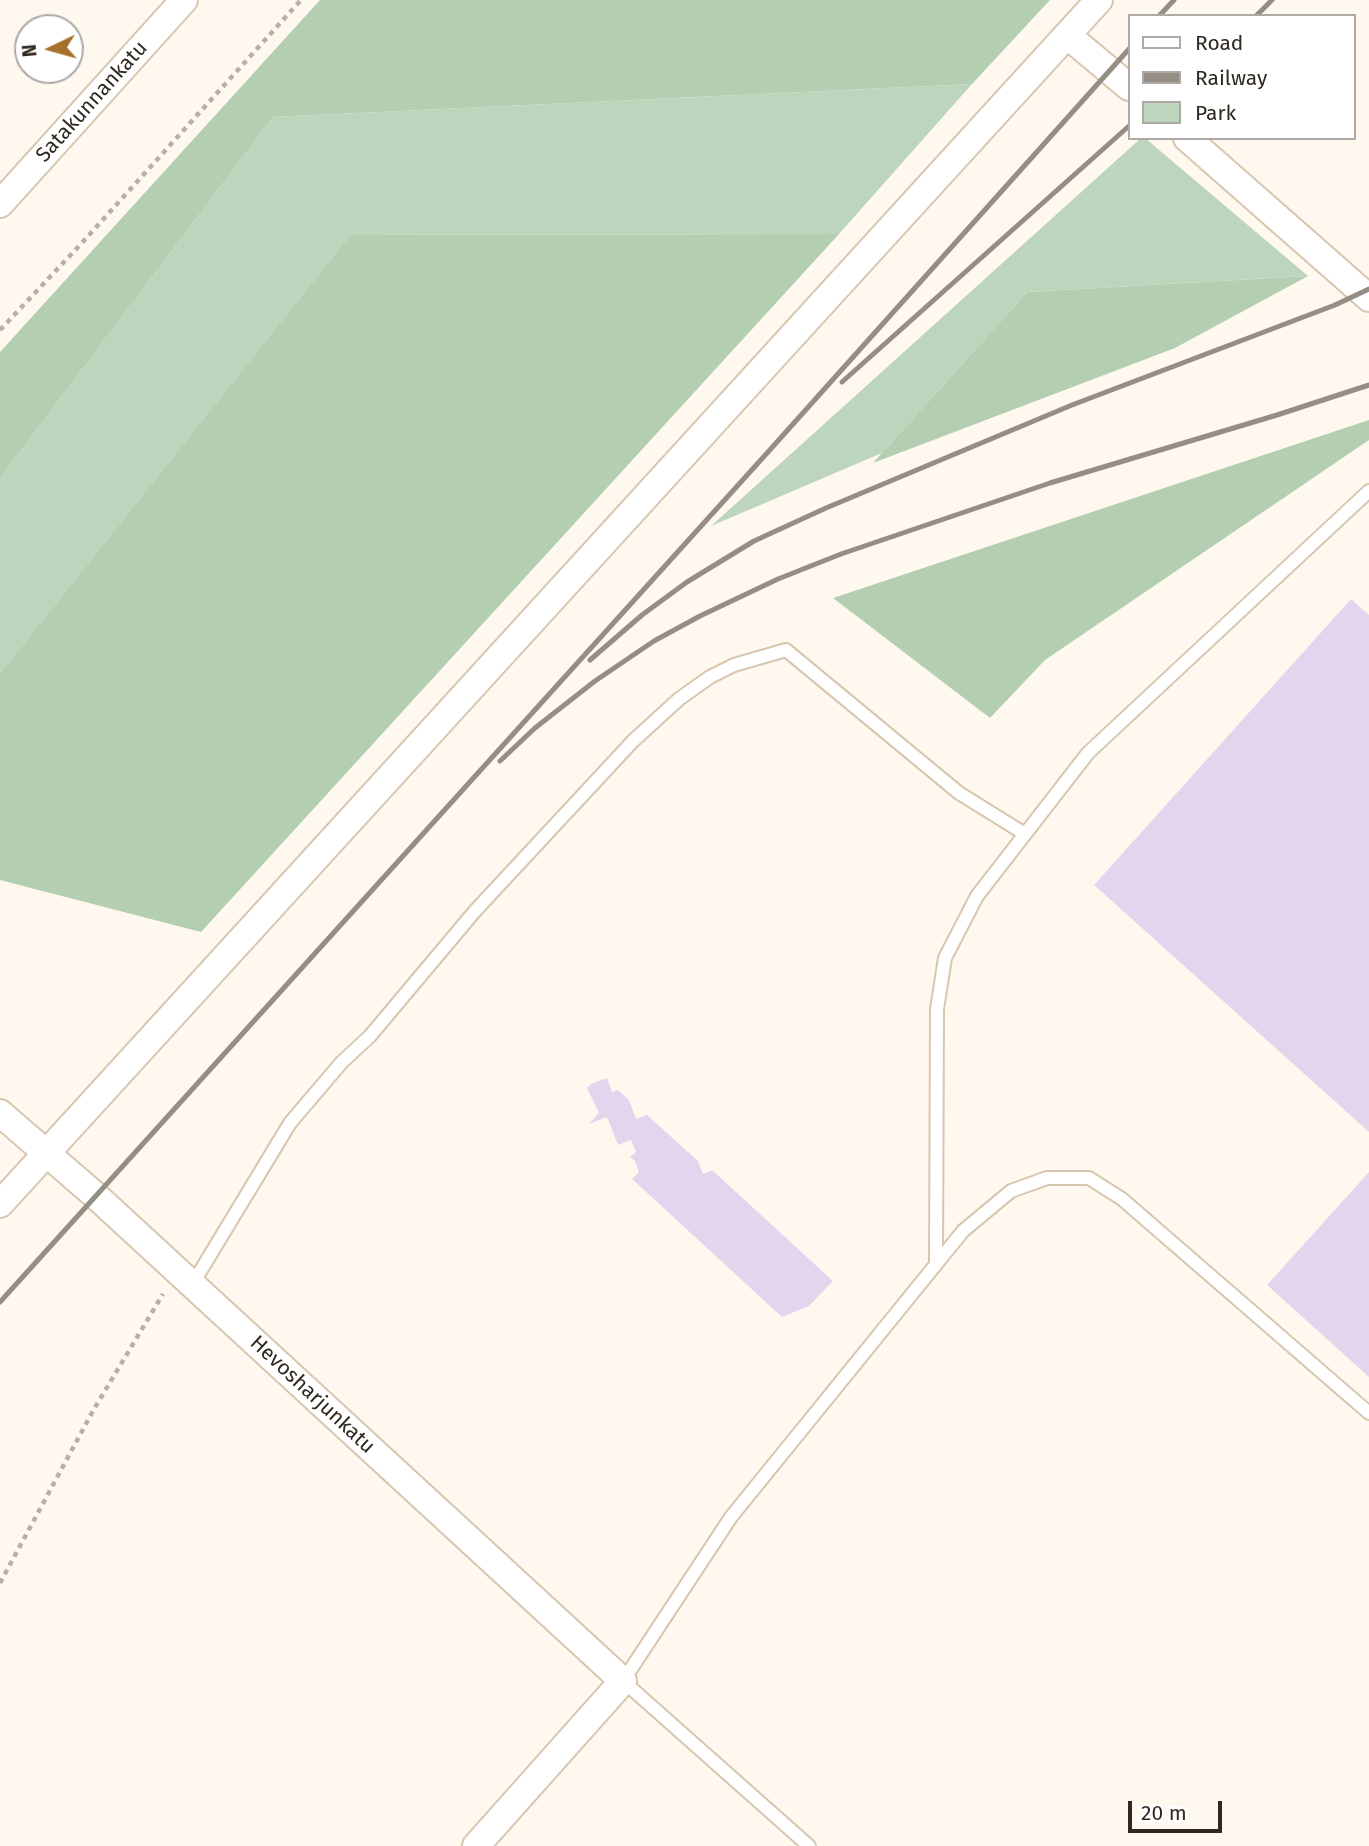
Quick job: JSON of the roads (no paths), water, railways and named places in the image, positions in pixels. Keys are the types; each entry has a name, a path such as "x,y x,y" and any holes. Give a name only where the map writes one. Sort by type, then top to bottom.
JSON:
{"street":[{"name":"Satakunnankatu","path":"0,204 184,0"},
{"path":"0,1204 1099,0"},
{"path":"1067,35 1128,86"},
{"path":"1189,140 1369,298"},
{"name":"Hevosharjunkatu","path":"0,1113 185,1278 622,1681"},
{"path":"476,1846 622,1681"}],"lane":[{"path":"936,1263 937,1009 945,958 977,896 1088,753 1369,491"},
{"path":"185,1278 290,1123 342,1062 370,1036 475,911 633,741 679,699 710,677 734,665 786,650 959,793 1025,834"},
{"path":"809,1846 622,1681 731,1517 962,1231 1010,1191 1047,1178 1089,1178 1122,1199 1369,1413"}],"railway":[{"path":"1161,14 1174,0"},
{"path":"1258,14 1272,0"},
{"path":"0,1302 1128,50"},
{"path":"842,382 1128,127"},
{"path":"590,660 642,615 687,582 754,541 1072,405 1335,305 1369,289"},
{"path":"500,761 535,728 595,681 654,641 778,579 841,554 1050,483 1369,385"}]}
